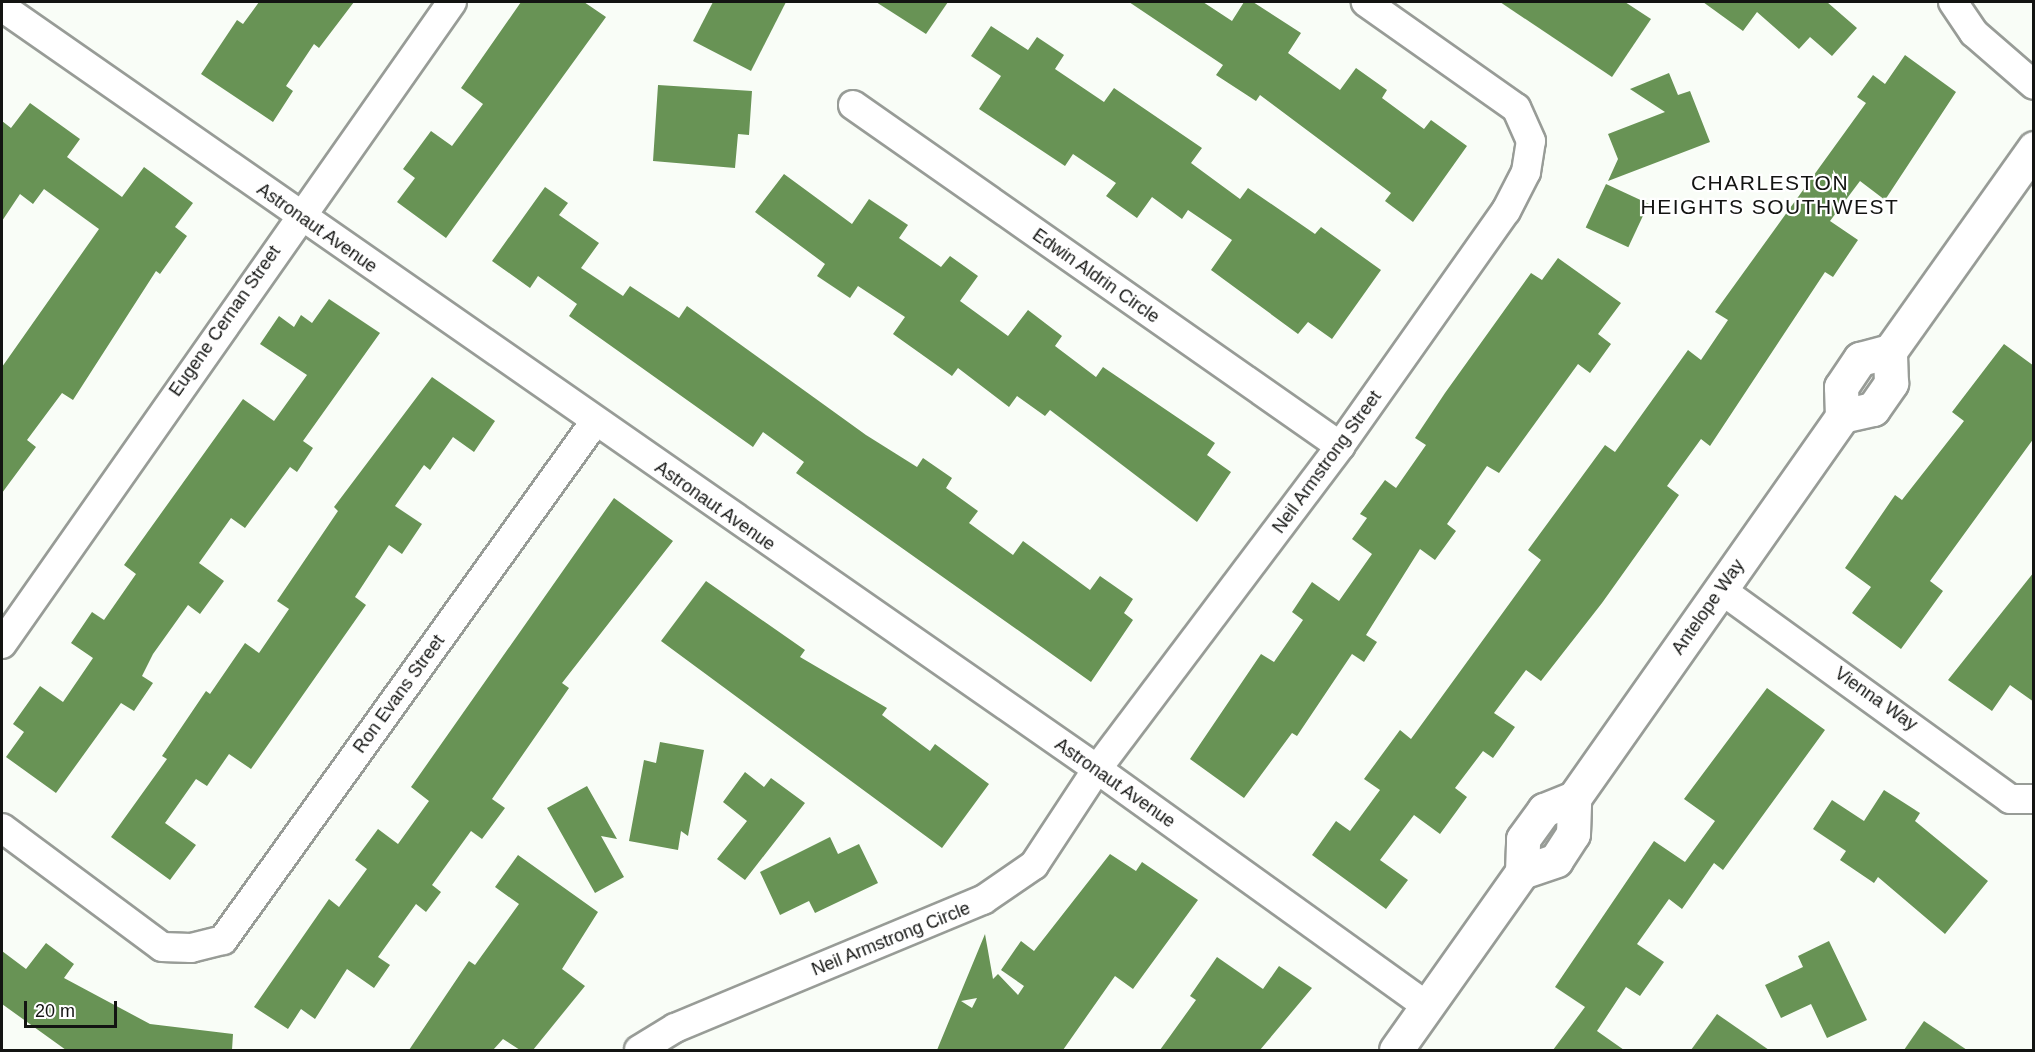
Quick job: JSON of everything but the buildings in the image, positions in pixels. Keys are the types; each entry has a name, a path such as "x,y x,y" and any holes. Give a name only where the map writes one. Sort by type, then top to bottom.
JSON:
{"street":[{"name":"Eugene Cernan Street","path":"2,644 298,215 452,2"},
{"name":"Neil Armstrong Street","path":"1097,769 1340,446 1506,212 1526,172 1531,141 1516,108 1366,2"},
{"path":"1953,2 1974,33 2034,85"},
{"name":"Astronaut Avenue","path":"3,5 594,423 1097,769 1427,1006"},
{"name":"Edwin Aldrin Circle","path":"852,105 1340,446"},
{"name":"Antelope Way","path":"1396,1050 1522,872 1556,860 1574,834 1574,798 1842,416 1873,409 1891,383 1890,351 2034,148"},
{"name":"Ron Evans Street","path":"2,828 162,947 191,948 223,940 594,423"},
{"name":"Vienna Way","path":"1720,589 2010,799 2034,799"},
{"name":"Neil Armstrong Circle","path":"639,1050 675,1028 984,900 1034,865 1097,769"}],"district":[{"name":"CHARLESTON HEIGHTS SOUTHWEST","path":"1770,195"}]}
